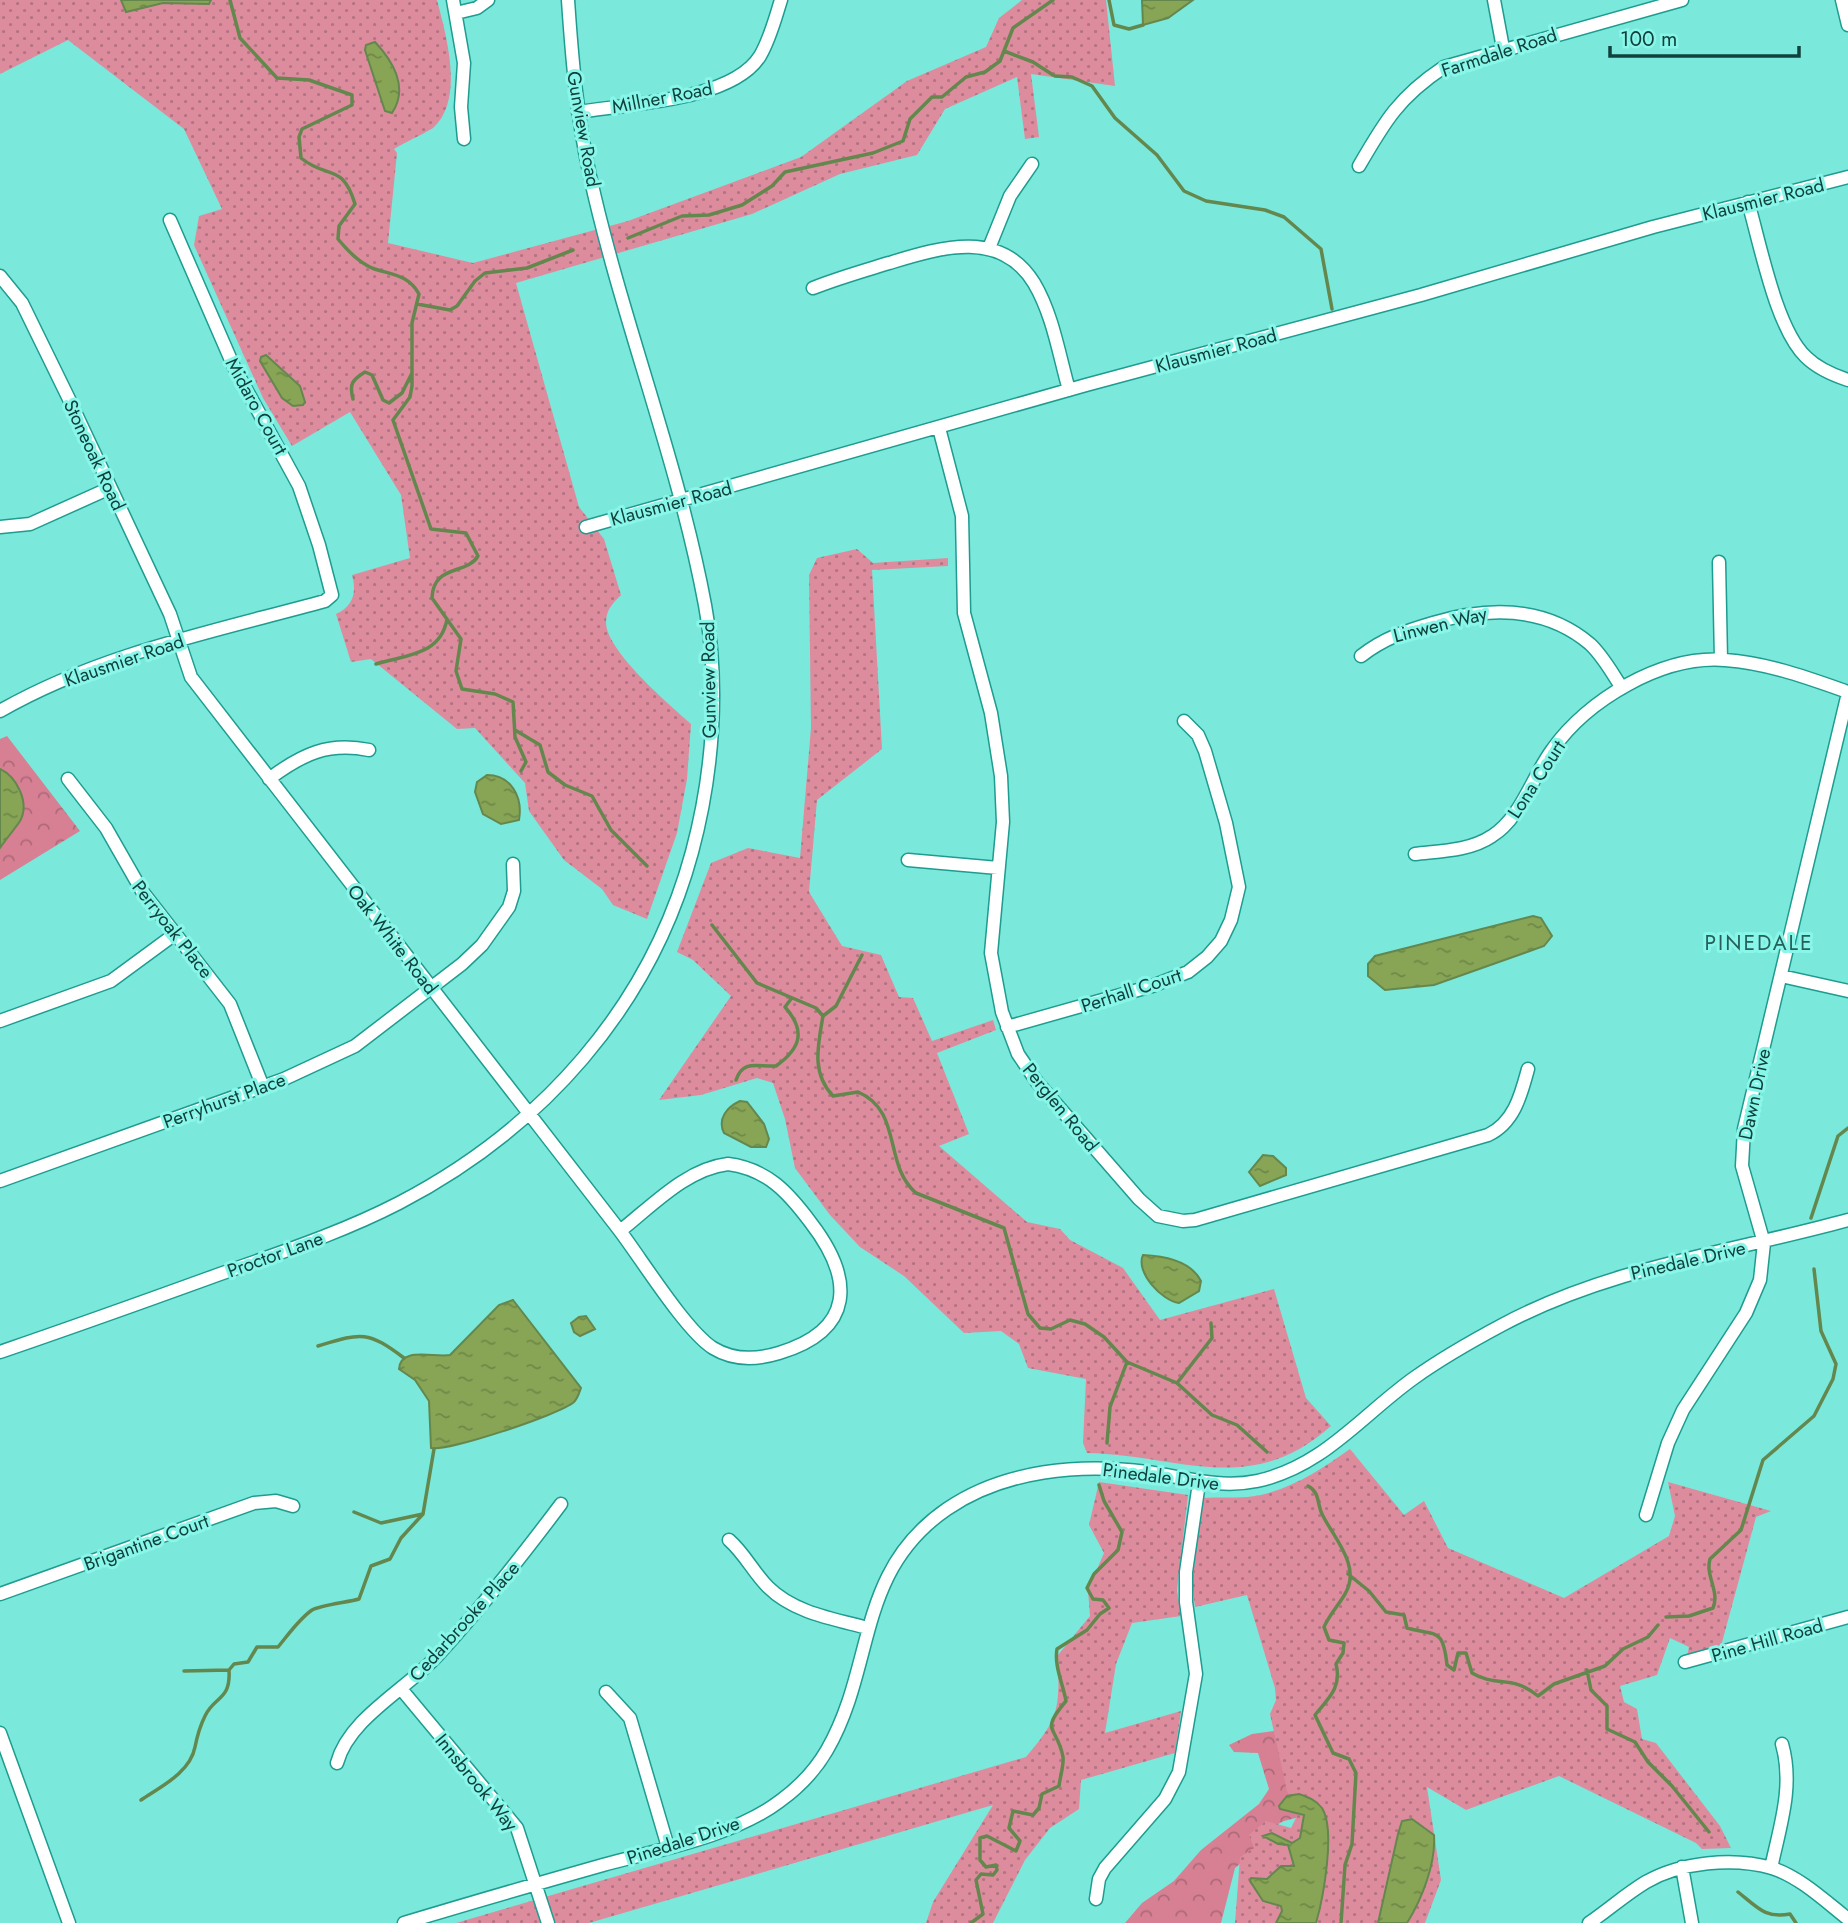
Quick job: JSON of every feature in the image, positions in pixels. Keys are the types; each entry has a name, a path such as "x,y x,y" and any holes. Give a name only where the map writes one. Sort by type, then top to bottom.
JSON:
{"street":[{"path":"464,139 461,107 464,63 455,6 477,8 488,0"},
{"name":"Gunview Road","path":"530,1115 585,1059 637,984 664,934 683,886 698,831 711,736 710,644 706,610 680,501 591,182 578,112 568,0"},
{"name":"Millner Road","path":"578,112 687,95 726,84 745,73 759,57 781,0"},
{"path":"1494,0 1503,48"},
{"name":"Farmdale Road","path":"1359,166 1390,113 1417,85 1444,67 1650,4 1682,0"},
{"path":"1842,0 1848,25"},
{"path":"989,248 1016,184 1032,164"},
{"name":"Klausmier Road","path":"586,527 1069,390 1748,202 1848,177"},
{"path":"1748,202 1782,316 1791,337 1806,358 1848,380"},
{"name":"Midaro Court","path":"170,220 234,367 299,486 332,595"},
{"path":"813,288 931,250 959,245 989,248 1014,262 1032,281 1049,321 1069,390"},
{"name":"Stoneoak Road","path":"0,276 22,303 170,614 178,640"},
{"name":"Perglen Road","path":"939,428 962,516 964,613 998,748 1003,822 991,953 1007,1027 1018,1054 1046,1093 1147,1208 1170,1220 1195,1220 1496,1132 1517,1103 1528,1069"},
{"path":"0,527 30,524 110,488"},
{"path":"1719,562 1721,660"},
{"name":"Klausmier Road","path":"0,711 71,676 178,640 325,601 332,595"},
{"name":"Linwen Way","path":"1361,656 1386,638 1408,630 1466,614 1508,610 1542,618 1575,634 1598,653 1622,688"},
{"name":"Oak White Road","path":"178,640 191,677 698,1335 727,1356 761,1358 794,1348 824,1330 839,1302 842,1286 832,1251 793,1199 762,1172 746,1167 712,1166 677,1186 620,1231"},
{"name":"Lona Court","path":"1415,854 1479,843 1503,829 1561,737 1592,706 1622,688 1678,667 1721,660 1770,667 1848,693"},
{"name":"Dawn Drive","path":"1646,1515 1668,1443 1683,1410 1750,1304 1760,1280 1764,1243 1742,1166 1742,1149 1848,693"},
{"name":"Perhall Court","path":"1007,1027 1152,986 1188,972 1208,957 1221,941 1237,901 1236,866 1205,751 1198,735 1184,721"},
{"path":"269,779 302,756 321,748 344,746 369,750"},
{"name":"Perryoak Place","path":"68,779 106,828 133,878 230,1004 263,1087"},
{"path":"908,860 998,867"},
{"name":"Perryhurst Place","path":"0,1181 316,1067 355,1046 462,964 499,924 514,891 513,864"},
{"path":"0,1021 111,981 175,934"},
{"path":"1781,976 1848,991"},
{"name":"Proctor Lane","path":"0,1352 291,1249 395,1205 467,1163 530,1115"},
{"name":"Pinedale Drive","path":"404,1923 668,1847 720,1830 779,1802 812,1771 825,1754 843,1716 881,1586 900,1556 928,1525 970,1496 1018,1479 1071,1468 1147,1472 1199,1483 1253,1482 1294,1469 1335,1445 1413,1378 1540,1305 1614,1278 1764,1243 1848,1220"},
{"path":"1096,1899 1099,1879 1105,1868 1165,1799 1179,1772 1196,1674 1186,1590 1199,1483"},
{"name":"Brigantine Court","path":"0,1594 254,1503 276,1501 293,1506"},
{"name":"Cedarbrooke Place","path":"337,1763 346,1738 402,1690 472,1618 561,1504"},
{"path":"729,1540 766,1585 785,1601 799,1608 868,1628"},
{"name":"Pine Hill Road","path":"1685,1662 1848,1617"},
{"name":"Innsbrook Way","path":"402,1690 507,1813 524,1845 548,1923"},
{"path":"606,1692 630,1718 668,1847"},
{"path":"0,1733 69,1923"},
{"path":"1771,1868 1787,1796 1787,1762 1782,1744"},
{"path":"1588,1923 1648,1881 1682,1867 1713,1863 1771,1868 1809,1889 1848,1919"},
{"path":"1682,1867 1692,1923"}],"green space":[{"path":"7,736 80,831 0,880 0,739"},
{"path":"1282,1730 1318,1812 1284,1821 1257,1835 1254,1852 1235,1868 1221,1923 1125,1923 1142,1903 1174,1881 1201,1850 1259,1804 1269,1789 1258,1753 1234,1752 1229,1745 1252,1734"}],"shaded area":[{"path":"0,0 437,0 450,66 448,101 443,116 433,128 394,149 397,153 388,243 473,263 628,221 801,157 907,81 986,47 999,18 1022,0 1106,0 1115,86 1031,74 1039,137 1025,139 1017,77 945,109 917,155 840,174 752,214 516,283 579,507 604,539 621,595 607,614 609,635 628,663 691,724 687,779 677,833 647,919 613,905 602,889 564,860 529,811 525,783 475,728 457,729 371,659 351,662 336,614 350,603 354,588 352,575 410,558 401,495 350,412 292,446 263,398 194,245 199,216 222,209 184,129 68,40 0,74"},
{"path":"857,549 873,563 948,558 948,566 872,570 882,749 817,800 809,892 842,946 881,955 899,997 913,998 932,1041 993,1020 996,1030 937,1053 969,1134 939,1146 1027,1222 1060,1229 1070,1240 1123,1268 1160,1320 1274,1289 1306,1398 1331,1426 1301,1448 1272,1461 1243,1467 1214,1467 1087,1453 1083,1443 1086,1379 1028,1368 1019,1344 1001,1331 964,1333 904,1276 860,1247 830,1215 795,1168 785,1119 773,1083 757,1078 701,1095 659,1100 731,996 693,960 677,952 711,863 748,848 800,858 811,728 809,575 817,558"},
{"path":"1350,1449 1404,1515 1424,1501 1448,1548 1564,1598 1669,1536 1675,1516 1668,1482 1771,1511 1756,1517 1721,1646 1687,1656 1689,1647 1670,1638 1657,1675 1620,1686 1624,1702 1637,1709 1642,1739 1656,1743 1720,1826 1731,1848 1702,1849 1696,1843 1559,1776 1466,1810 1427,1787 1441,1880 1425,1923 1235,1923 1240,1857 1254,1848 1249,1835 1266,1821 1291,1828 1299,1812 1287,1791 1270,1714 1276,1700 1275,1688 1247,1595 1195,1607 1192,1583 1203,1498 1247,1497 1275,1491 1314,1473"},
{"path":"1099,1482 1188,1495 1177,1590 1181,1616 1132,1623 1116,1664 1105,1733 1181,1711 1175,1753 1081,1780 1079,1809 1050,1828 1025,1860 993,1923 926,1923 933,1902 993,1805 589,1923 456,1923 1026,1757 1046,1731 1056,1710 1058,1655 1090,1616 1088,1590 1104,1553 1089,1525"}],"water":[{"path":"121,0 211,0 209,4 163,3 126,12"},
{"path":"1142,0 1193,0 1168,18 1143,25"},
{"path":"375,42 397,75 399,94 392,113 385,111 365,50 366,45"},
{"path":"266,355 300,386 305,402 303,405 293,406 282,398 260,361 261,357"},
{"path":"0,769 12,778 20,791 23,814 0,848"},
{"path":"487,775 509,783 519,803 519,820 501,824 483,814 475,792 477,782"},
{"path":"1533,916 1541,918 1552,936 1544,946 1434,985 1385,990 1368,976 1368,964 1375,956"},
{"path":"740,1101 747,1102 764,1124 769,1139 766,1147 751,1147 724,1133 724,1114"},
{"path":"1263,1155 1273,1156 1286,1168 1286,1175 1260,1186 1249,1172"},
{"path":"1143,1255 1168,1258 1184,1264 1201,1281 1199,1291 1179,1303 1165,1297 1146,1277"},
{"path":"513,1300 581,1388 577,1397 564,1408 526,1423 479,1439 431,1448 429,1401 415,1380 399,1369 401,1362 412,1355 450,1355 499,1305"},
{"path":"586,1316 595,1329 580,1336 574,1332 571,1323"},
{"path":"1299,1794 1317,1803 1326,1818 1328,1848 1322,1898 1316,1923 1276,1923 1282,1911 1281,1906 1263,1901 1250,1881 1251,1878 1267,1879 1281,1866 1294,1866 1288,1845 1278,1844 1263,1836 1272,1833 1292,1843 1300,1838 1304,1815 1280,1809 1279,1806 1287,1796"},
{"path":"1412,1819 1434,1835 1433,1857 1427,1881 1407,1923 1378,1923 1402,1821"}],"waterway":[{"path":"230,0 240,38 277,78 309,80 352,95 352,105 302,129 299,137 301,158 339,177 350,191 355,204 339,226 338,239 341,243 372,268 410,282 419,294 412,323 410,397 393,420 431,529 466,533 478,556 473,562 438,580 432,598 461,639 456,671 462,689 495,694 513,702 515,737 526,762 521,771"},
{"path":"628,238 682,216 709,215 742,205 772,186 785,172 873,153 903,141 910,119 932,97 942,97 966,77 985,72 1000,61 1013,28 1053,0"},
{"path":"1109,0 1114,25 1129,29 1143,25"},
{"path":"1004,51 1033,62 1053,75"},
{"path":"1055,76 1072,77 1092,86 1115,118 1157,155 1184,191 1206,201 1265,210 1284,217 1321,249 1332,309"},
{"path":"417,304 450,310 457,306 475,281 485,273 527,268 573,250"},
{"path":"353,399 353,383 365,372 372,375 383,400 389,403 402,393 412,373"},
{"path":"376,664 430,647 438,640 447,619"},
{"path":"515,730 540,745 548,772 565,785 592,796 611,830 647,866"},
{"path":"712,925 757,983 816,1008 823,1016"},
{"path":"862,955 836,1006 823,1016 818,1048 819,1068 821,1078 833,1096 858,1092 872,1101 887,1125 899,1168 916,1193 1004,1228 1028,1314 1040,1328 1051,1329 1070,1320 1085,1324 1104,1337 1127,1362 1177,1383 1212,1415 1237,1425 1267,1452"},
{"path":"736,1080 739,1073 747,1067 776,1066 791,1053 798,1039 796,1024 785,1007 791,999"},
{"path":"1811,1218 1838,1136 1848,1128"},
{"path":"1666,1617 1689,1616 1713,1608 1715,1596 1709,1571 1710,1559 1741,1530 1763,1460 1814,1416 1833,1379 1836,1364 1821,1331 1814,1269"},
{"path":"1177,1383 1212,1338 1211,1323"},
{"path":"318,1346 344,1338 372,1338 404,1358"},
{"path":"1107,1443 1110,1407 1127,1362"},
{"path":"184,1671 229,1670 234,1664 248,1662 257,1647 278,1647 298,1622 312,1610 359,1599 371,1566 390,1559 401,1538 423,1514 434,1449"},
{"path":"971,1923 983,1914 976,1880 981,1874 993,1875 997,1870 996,1865 986,1867 980,1860 980,1838 987,1836 1016,1851 1020,1841 1009,1828 1013,1811 1033,1815 1039,1808 1042,1794 1059,1786 1063,1757 1052,1724 1066,1701 1058,1668 1057,1649 1087,1630 1100,1614 1109,1608 1103,1600 1093,1599 1087,1588 1094,1574 1118,1550 1122,1532 1104,1501 1099,1485"},
{"path":"1308,1486 1316,1495 1322,1514 1344,1552 1350,1573 1345,1594 1324,1627 1329,1640 1344,1643 1343,1653 1336,1664 1336,1686 1315,1715 1333,1753 1349,1759 1356,1773 1352,1844 1345,1865 1341,1923"},
{"path":"354,1512 381,1523 423,1514"},
{"path":"1348,1574 1369,1591 1386,1612 1404,1615 1407,1628 1436,1635 1443,1644 1447,1665 1454,1670 1458,1653 1466,1653 1472,1673 1489,1680 1520,1685 1538,1696 1554,1684 1605,1666 1623,1649 1648,1637 1658,1625"},
{"path":"141,1800 181,1772 187,1764 205,1716 225,1693 229,1670"},
{"path":"1587,1670 1591,1690 1607,1706 1607,1729 1635,1742 1648,1762 1672,1786 1709,1832"},
{"path":"1738,1892 1768,1913 1790,1914 1796,1923"}],"district":[{"name":"PINEDALE","path":"1759,943"}]}
